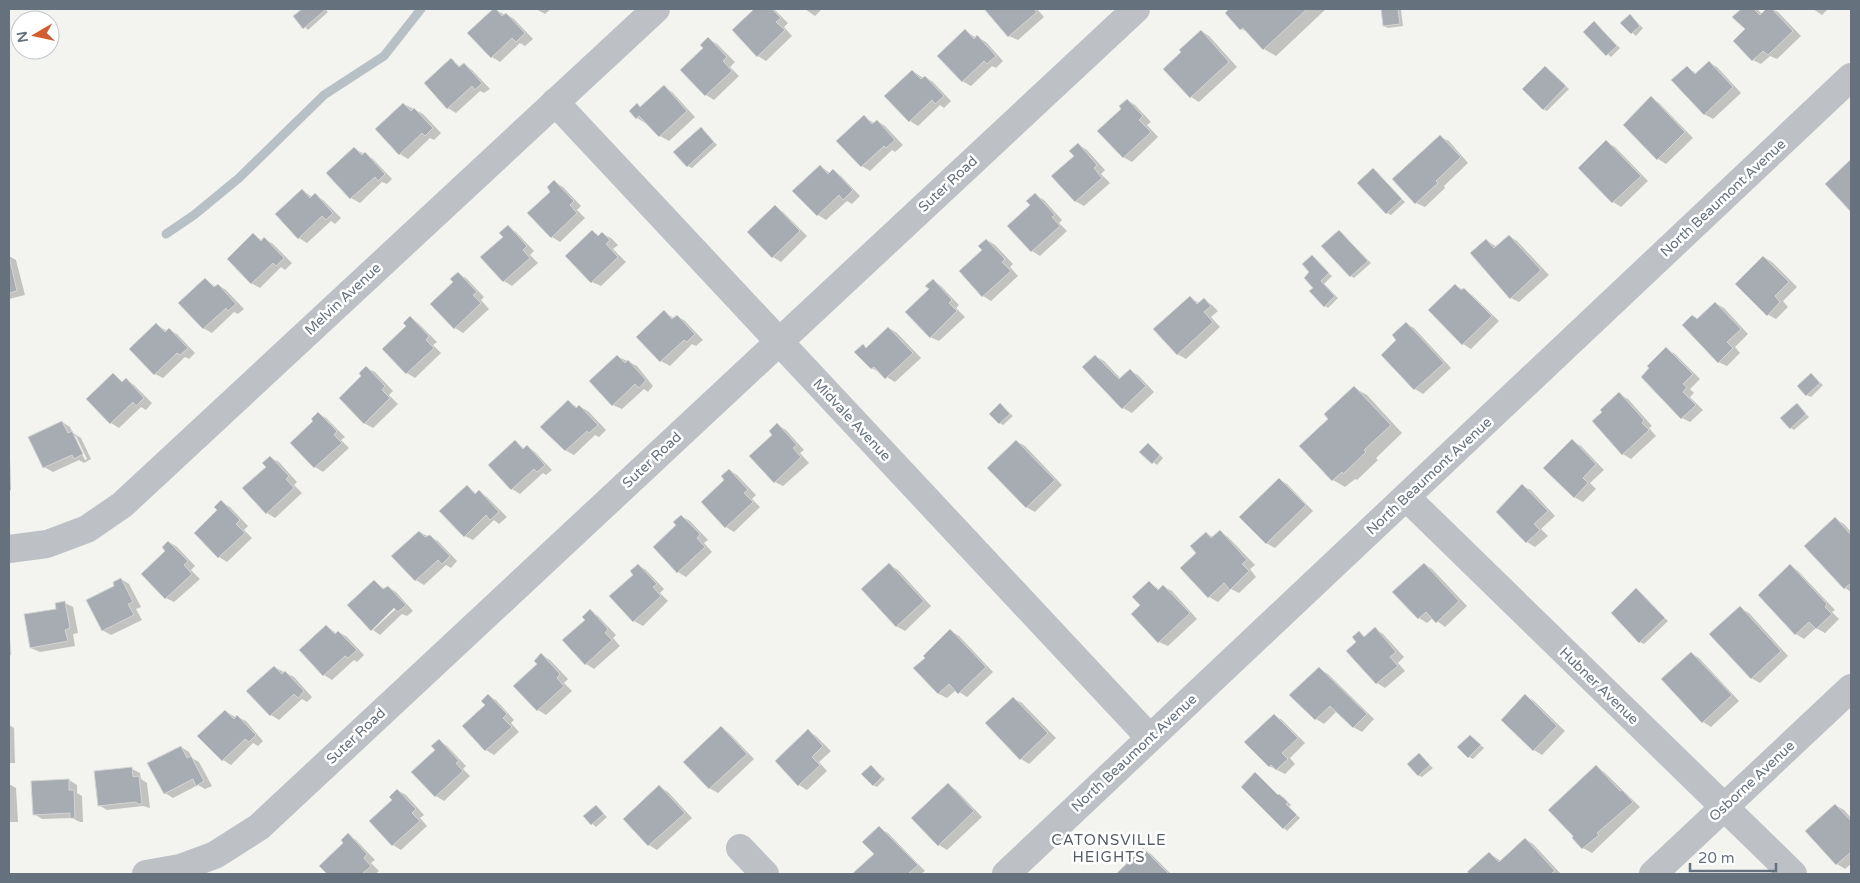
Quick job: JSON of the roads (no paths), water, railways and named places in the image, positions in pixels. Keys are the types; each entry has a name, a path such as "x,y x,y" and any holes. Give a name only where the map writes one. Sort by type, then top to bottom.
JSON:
{"street":[{"name":"Melvin Avenue","path":"9,549 47,544 87,529 122,505 656,9"},
{"name":"Suter Road","path":"146,874 180,868 215,855 259,827 1136,9"},
{"name":"North Beaumont Avenue","path":"1006,874 1407,498 1851,77"},
{"name":"Midvale Avenue","path":"554,102 1150,738"},
{"name":"Hubner Avenue","path":"1407,498 1793,874"},
{"name":"Osborne Avenue","path":"1653,874 1851,688"},
{"path":"740,848 765,874"}],"waterway":[{"path":"166,234 194,215 239,178 324,95 384,56 421,9"}],"district":[{"name":"CATONSVILLE HEIGHTS","path":"1109,848"}]}
